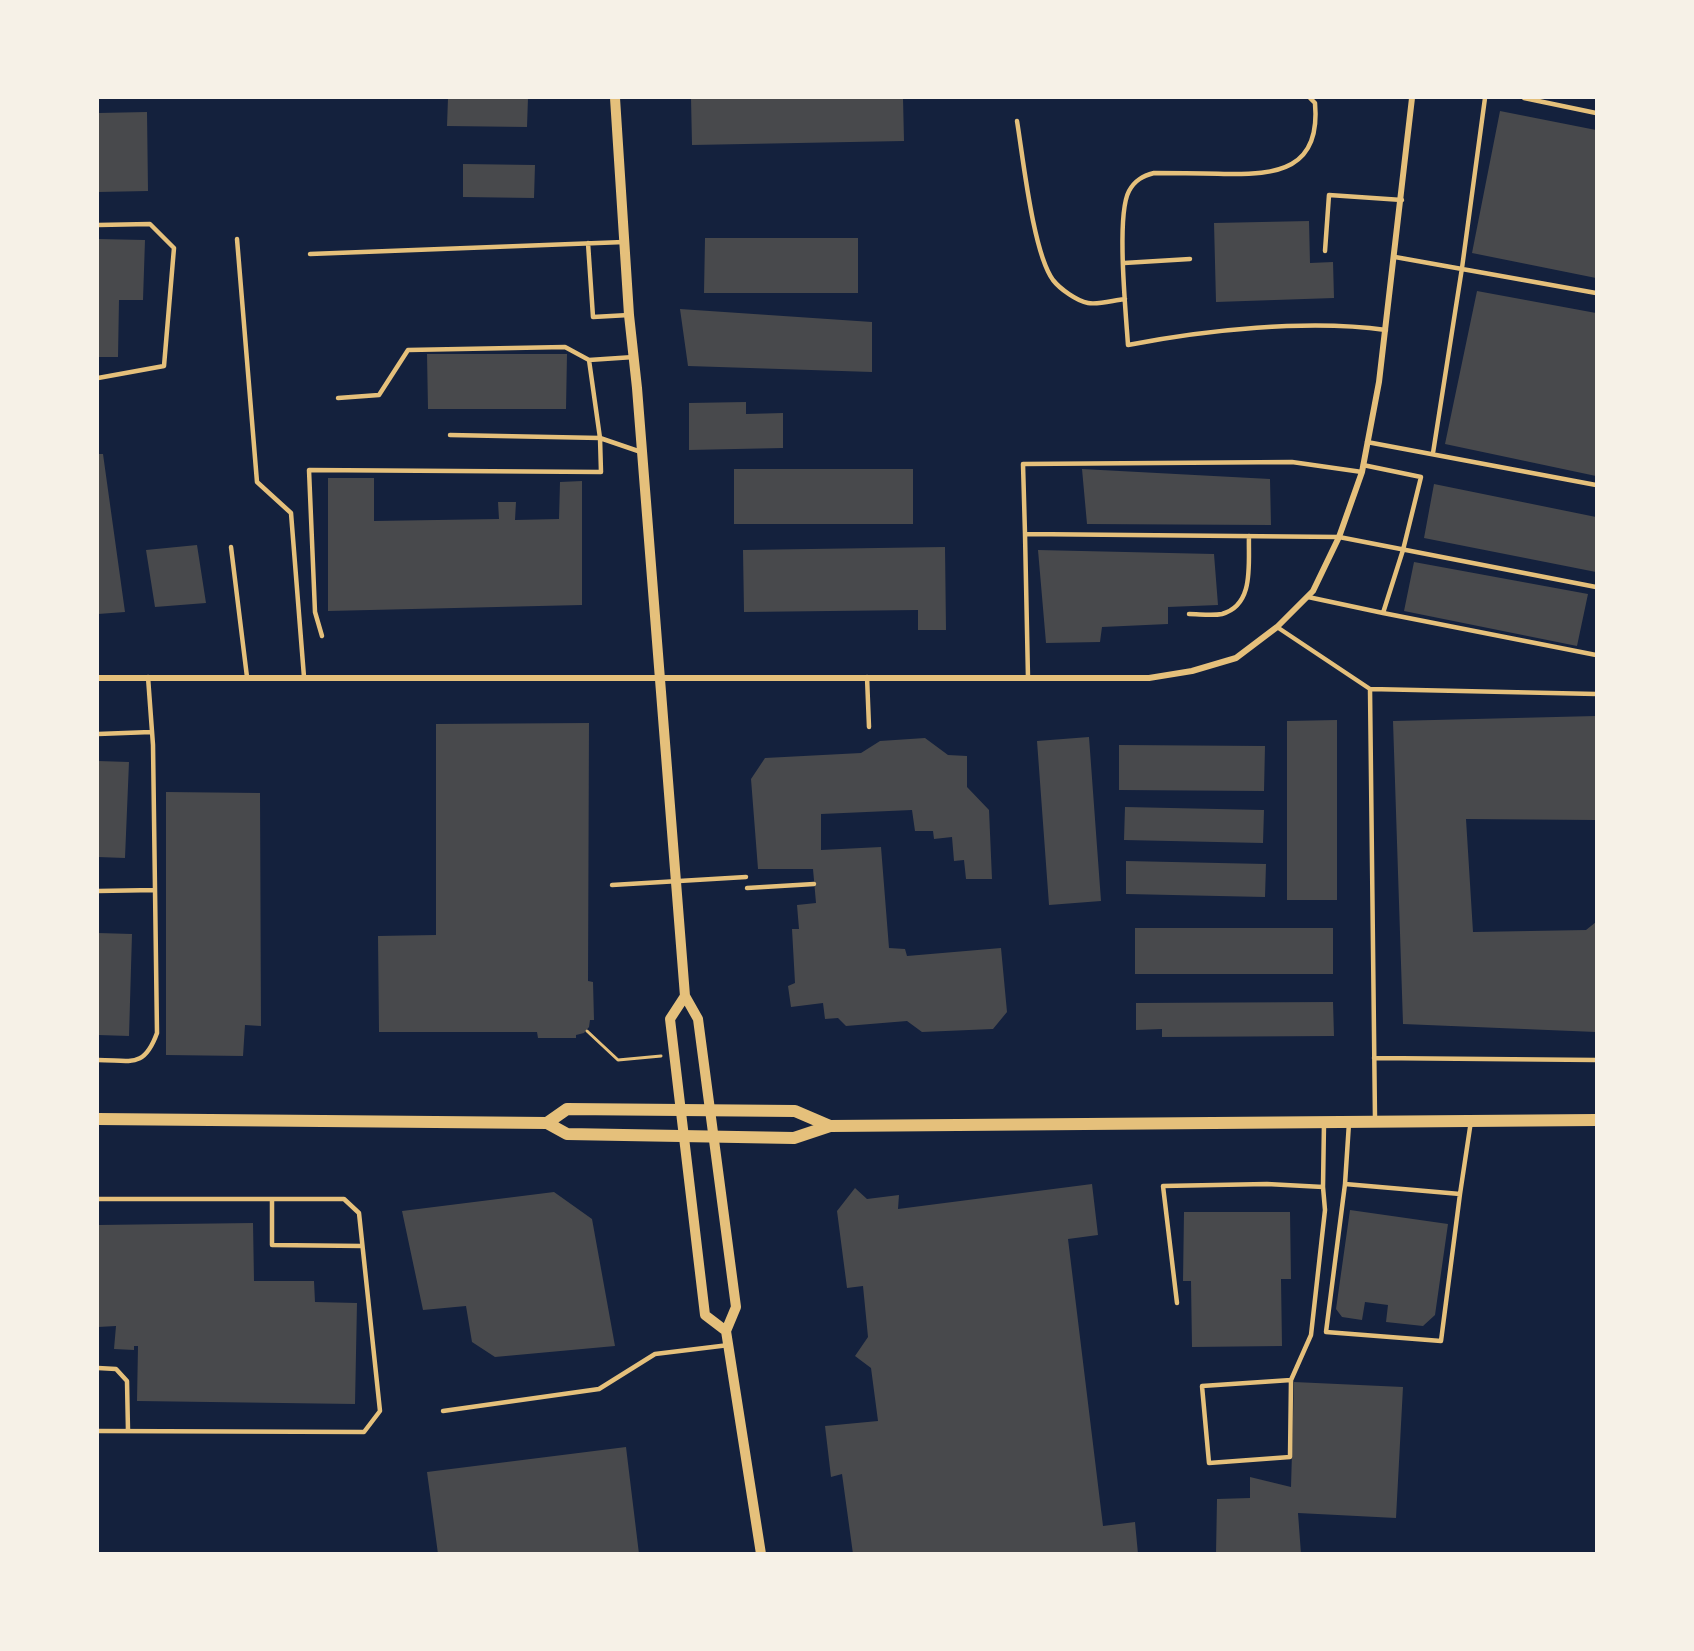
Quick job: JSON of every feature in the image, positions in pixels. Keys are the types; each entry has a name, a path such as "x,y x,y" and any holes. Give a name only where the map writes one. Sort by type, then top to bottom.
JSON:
{"main road":[{"path":"547,1123 567,1109 709,1110 795,1111 830,1126"},
{"path":"98,1119 547,1123 567,1134 794,1138 830,1126 1596,1120"}],"street":[{"path":"615,98 629,315 685,996 698,1019 736,1307 726,1331 761,1554"},
{"path":"98,678 1149,678 1192,671 1236,658 1277,627 1313,591 1339,537 1362,468 1386,330 1412,98"},
{"path":"685,996 670,1019 705,1315 726,1331"}],"lane":[{"path":"1310,98 1316,103 1315,131 1295,162 1282,170 1263,174 1155,173 1142,176 1135,182 1128,193 1124,209 1128,345 1218,331 1358,326 1386,330"},
{"path":"1433,453 1462,268 1485,98"},
{"path":"1524,98 1596,113"},
{"path":"1017,121 1031,210 1045,262 1053,280 1073,296 1088,303 1125,299"},
{"path":"1325,251 1329,195 1402,200"},
{"path":"98,225 150,224 174,248 164,366 98,378"},
{"path":"237,239 257,482 291,513 304,677"},
{"path":"310,254 624,242"},
{"path":"588,243 593,317 629,315"},
{"path":"1395,257 1596,293"},
{"path":"1124,264 1190,259"},
{"path":"338,398 379,396 408,350 565,347 589,360 634,357"},
{"path":"322,636 315,612 309,470 601,472 600,438 589,360"},
{"path":"450,435 600,438 641,452"},
{"path":"1367,442 1596,485"},
{"path":"1028,678 1023,464 1292,462 1362,468 1421,477 1403,550 1383,614"},
{"path":"1025,534 1339,537 1596,588"},
{"path":"1189,614 1221,614 1239,606 1246,592 1250,536"},
{"path":"231,547 247,677"},
{"path":"1308,597 1383,614 1596,655"},
{"path":"1277,627 1370,690 1596,694"},
{"path":"867,677 869,727"},
{"path":"98,1060 139,1060 150,1051 157,1033 148,678"},
{"path":"1370,690 1375,1122"},
{"path":"98,734 151,732"},
{"path":"612,885 746,877"},
{"path":"747,888 814,884"},
{"path":"98,891 155,890"},
{"path":"1374,1058 1596,1060"},
{"path":"1349,1122 1346,1184 1326,1332 1441,1341 1471,1121"},
{"path":"1291,1380 1202,1386 1209,1463 1290,1457 1291,1380 1311,1335 1325,1209 1324,1122"},
{"path":"1346,1184 1460,1194"},
{"path":"1177,1303 1163,1186 1323,1187"},
{"path":"98,1199 344,1199 359,1213 380,1411 364,1432 98,1431"},
{"path":"272,1200 272,1245 362,1246"},
{"path":"443,1411 599,1389 655,1354 729,1345"},
{"path":"98,1368 116,1369 127,1381 128,1431"}],"path":[{"path":"587,1031 618,1060 653,1058 674,1052"}],"building":[{"path":"448,98 528,98 527,127 447,126"},
{"path":"691,98 903,98 904,141 692,145"},
{"path":"1500,111 1596,130 1596,278 1472,253"},
{"path":"147,112 148,191 98,192 98,113"},
{"path":"463,164 535,165 534,198 463,197"},
{"path":"1309,221 1310,263 1333,262 1334,298 1216,302 1214,223"},
{"path":"705,238 858,238 858,293 704,293"},
{"path":"98,239 145,240 143,300 119,300 118,357 98,357"},
{"path":"1477,291 1596,313 1596,476 1445,444"},
{"path":"680,309 872,322 872,372 688,366"},
{"path":"427,354 567,354 566,409 428,409"},
{"path":"746,402 746,414 783,413 783,448 689,450 689,403"},
{"path":"98,454 103,454 125,612 98,614"},
{"path":"734,469 913,469 913,524 734,524"},
{"path":"1082,469 1270,479 1271,525 1087,524"},
{"path":"328,478 374,478 374,521 499,519 498,502 516,502 515,520 559,519 560,482 582,481 582,605 328,611"},
{"path":"1434,484 1596,517 1596,572 1424,538"},
{"path":"197,545 206,603 155,607 146,550"},
{"path":"945,547 946,630 918,630 918,610 744,612 743,550"},
{"path":"1038,550 1214,554 1218,605 1168,607 1168,624 1102,627 1100,642 1046,643"},
{"path":"1414,562 1588,594 1577,646 1404,611"},
{"path":"1596,716 1596,820 1466,819 1473,932 1586,930 1596,922 1596,1032 1403,1024 1393,721"},
{"path":"1337,720 1337,900 1287,900 1287,721"},
{"path":"589,723 588,981 593,982 594,1020 590,1020 589,1027 584,1033 576,1035 576,1038 538,1038 537,1032 379,1032 378,936 436,935 436,724"},
{"path":"1089,737 1101,901 1049,905 1037,741"},
{"path":"925,738 948,755 967,756 967,787 989,810 992,879 966,879 964,860 954,861 952,837 934,839 933,831 915,831 912,810 821,814 821,850 881,847 889,948 905,949 907,956 1001,948 1007,1012 993,1029 922,1032 907,1021 846,1026 838,1018 825,1019 823,1003 791,1007 788,986 795,983 792,929 799,929 797,905 816,903 813,869 758,869 751,779 765,758 861,753 880,741"},
{"path":"1119,745 1265,746 1264,791 1119,790"},
{"path":"98,761 129,762 125,858 98,857"},
{"path":"166,792 260,793 261,1026 245,1025 243,1056 166,1055"},
{"path":"1125,807 1264,810 1263,843 1124,840"},
{"path":"1126,861 1266,864 1265,897 1126,894"},
{"path":"1135,928 1333,928 1333,974 1135,974"},
{"path":"98,933 132,934 129,1036 98,1035"},
{"path":"1333,1002 1334,1036 1162,1037 1162,1029 1136,1030 1136,1003"},
{"path":"1092,1184 1098,1235 1068,1239 1103,1526 1135,1522 1138,1554 853,1554 842,1474 831,1477 825,1426 878,1421 871,1368 855,1356 868,1337 863,1286 847,1288 837,1211 855,1188 867,1199 899,1195 898,1209"},
{"path":"554,1192 592,1219 615,1346 495,1357 472,1342 466,1306 423,1310 402,1211"},
{"path":"1350,1210 1448,1224 1435,1315 1423,1326 1386,1322 1388,1305 1365,1302 1362,1320 1342,1317 1336,1309"},
{"path":"1184,1212 1290,1212 1291,1279 1281,1279 1282,1346 1192,1347 1191,1281 1183,1281"},
{"path":"253,1223 254,1281 314,1281 315,1302 357,1303 355,1404 137,1401 138,1346 134,1346 134,1350 114,1349 116,1326 98,1327 98,1225"},
{"path":"1294,1382 1403,1387 1396,1518 1298,1513 1301,1554 1216,1554 1217,1499 1250,1498 1250,1477 1291,1487"},
{"path":"626,1447 639,1554 438,1554 427,1472"}]}
